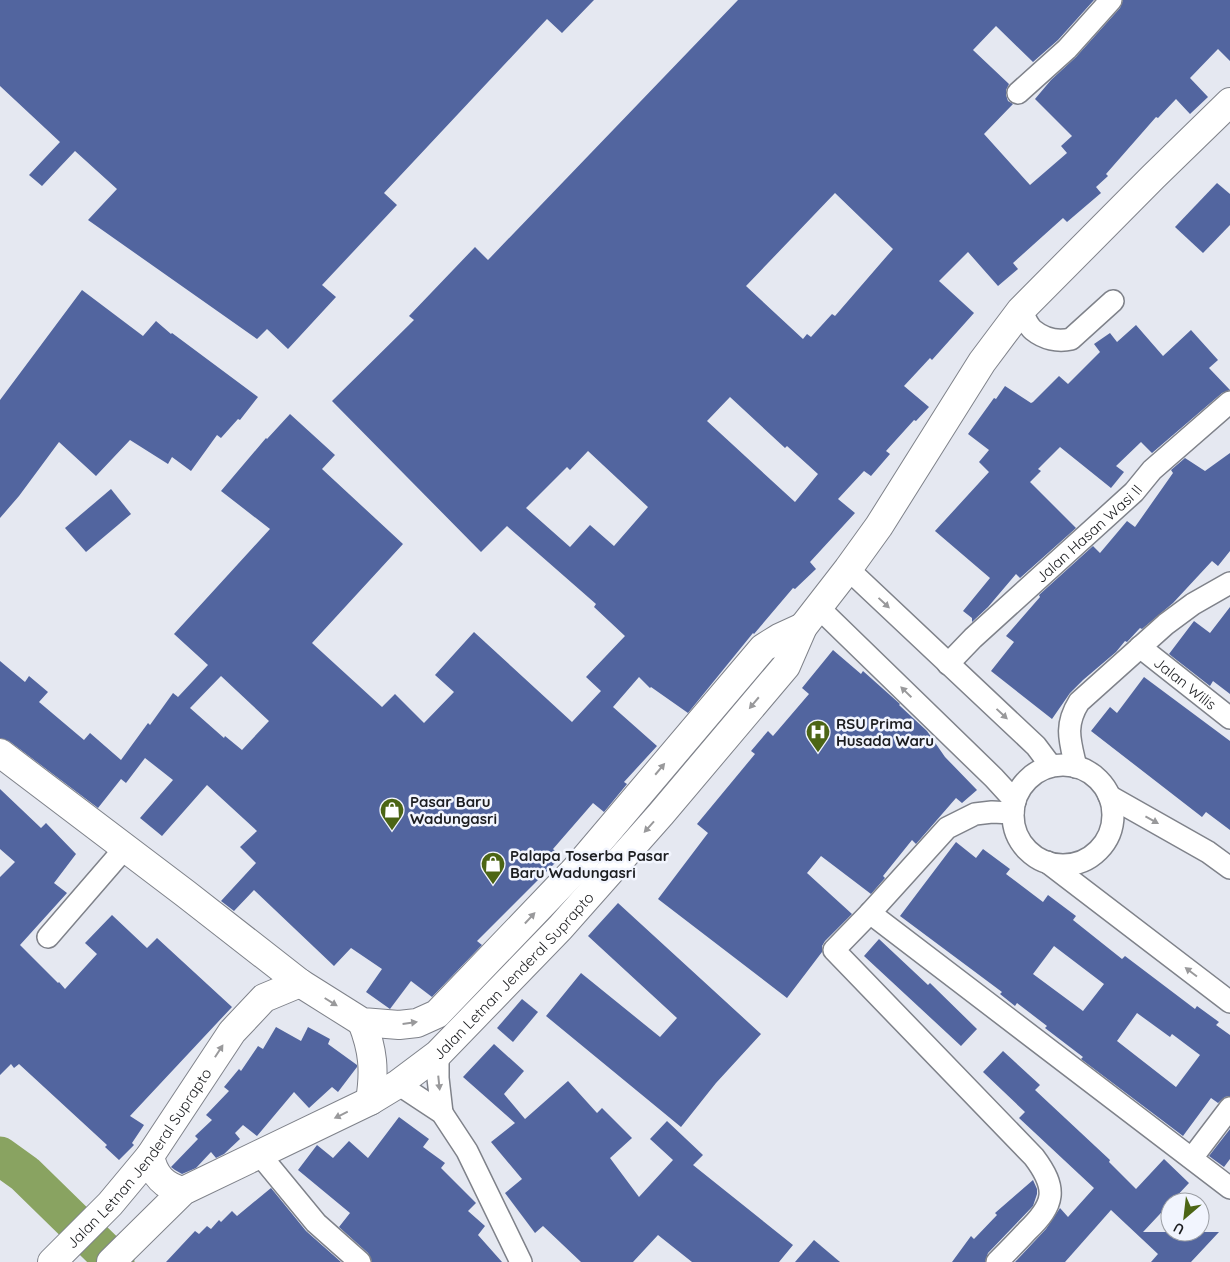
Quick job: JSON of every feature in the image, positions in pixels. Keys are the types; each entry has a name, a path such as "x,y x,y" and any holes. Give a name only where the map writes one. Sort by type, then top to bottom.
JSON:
{"main road":[{"path":"0,753 300,983 362,1022 399,1025 417,1023 438,1014 575,870 763,648 811,618 879,526 982,362 1021,310 1152,177 1230,102"},
{"name":"Jalan Letnan Jenderal Suprapto","path":"111,1262 183,1191 370,1101 398,1084 438,1054 560,928 661,814 786,666 811,618"},
{"path":"261,954 264,998"},
{"name":"Jalan Letnan Jenderal Suprapto","path":"52,1262 110,1204 150,1156 232,1032 264,998 300,983"},
{"path":"362,1022 369,1040 373,1060 373,1081 370,1101"},
{"path":"150,1156 157,1176 164,1183 183,1191"}],"street":[{"path":"1018,93 1067,48 1111,0"},
{"path":"1021,310 1033,330 1051,340 1062,341 1071,339 1113,301"},
{"name":"Jalan Hasan Wasi II","path":"948,664 973,638 1134,492 1152,470 1230,402"},
{"path":"848,569 1036,746 1051,766"},
{"path":"1076,767 1068,734 1072,714 1079,702 1166,624 1193,604 1230,583"},
{"path":"811,618 994,778 1014,807"},
{"name":"Jalan Wilis","path":"1140,647 1230,718"},
{"path":"1047,862 1064,865 1079,862 1099,849 1111,828 1113,812 1109,796 1102,783 1090,773 1076,767 1064,765 1051,766 1035,773 1022,785 1014,807 1015,830 1022,844 1033,855 1047,862 1230,1002"},
{"path":"1109,796 1208,852 1230,868"},
{"path":"997,1262 1044,1213 1050,1194 1049,1182 1034,1157 834,950 947,828 975,814 1014,807"},
{"path":"48,937 125,848"},
{"path":"870,913 1230,1188"},
{"path":"438,1054 438,1078 442,1113"},
{"path":"398,1084 442,1113 466,1151 520,1262"},
{"path":"1192,1158 1230,1108"},
{"path":"260,1155 316,1223 360,1262"}],"building":[{"path":"0,0 594,0 562,33 547,19 384,193 397,205 322,285 336,297 288,349 267,329 257,339 88,220 117,189 75,151 42,186 29,175 60,142 0,86"},
{"path":"738,0 1094,0 1058,40 1033,62 996,26 973,50 1009,84 1006,95 1008,101 1013,104 984,134 1030,185 1067,153 1061,146 1072,136 1035,99 1120,8 1123,0 1230,0 1230,61 1218,49 1190,78 1208,97 1190,114 1176,99 1158,118 1156,117 1106,174 1108,176 1096,187 1101,193 1067,222 1063,218 1013,263 1018,269 998,286 968,252 939,281 974,313 932,360 930,358 904,386 929,407 916,421 914,420 886,451 890,454 871,476 864,471 838,499 855,513 810,562 816,569 795,589 793,588 753,633 688,713 650,688 639,677 613,707 657,746 624,782 627,784 604,812 593,803 553,849 561,857 477,941 482,945 432,997 411,981 390,1009 366,992 382,969 351,948 334,966 254,890 234,911 221,901 256,863 240,847 257,831 207,785 162,836 140,818 173,780 145,758 126,783 121,779 98,808 9,741 0,738 0,661 25,682 29,676 48,692 39,702 84,740 90,733 121,760 173,693 178,697 208,665 174,634 270,529 221,491 266,438 290,414 335,455 322,469 403,544 312,643 382,707 395,694 424,723 454,692 435,675 474,632 572,722 601,691 586,677 625,636 594,607 596,604 507,526 481,552 332,401 414,320 409,316 475,247 488,260","holes":["835,193 893,249 835,316 832,314 811,337 807,334 803,339 746,286","730,397 785,448 787,446 818,474 795,502 707,421","588,451 648,507 614,546 590,525 570,547 526,508 567,467 570,470","221,676 269,721 242,750 225,736 224,738 190,708"]},
{"path":"1217,183 1230,194 1230,225 1203,253 1175,227"},
{"path":"82,290 143,336 156,321 258,397 240,420 238,419 221,438 217,435 191,471 172,457 168,464 130,440 96,476 59,442 19,496 0,518 0,400"},
{"path":"1136,325 1163,356 1191,330 1218,360 1209,368 1230,390 1222,393 1152,453 1141,442 1116,466 1124,472 1111,488 1060,447 1038,469 1041,471 1030,482 1076,528 1020,578 1016,574 988,607 972,622 972,618 963,611 990,578 935,531 989,472 979,462 989,450 968,434 1005,386 1031,403 1059,376 1068,384 1100,352 1094,344 1110,333 1117,342"},
{"path":"1230,453 1230,551 1218,566 1212,561 1173,603 1142,629 1140,628 1127,642 1125,641 1116,652 1083,680 1070,693 1052,719 991,671 1014,642 1006,636 1040,597 1039,595 1093,546 1100,553 1127,521 1135,527 1173,473 1171,470 1185,458 1205,471"},
{"path":"111,489 131,514 86,552 65,528"},
{"path":"1230,607 1230,694 1213,681 1210,686 1169,654 1194,621 1210,633"},
{"path":"833,650 861,674 863,671 900,704 927,731 945,757 977,790 962,803 956,798 916,844 912,840 871,894 821,856 807,873 852,914 825,941 822,946 822,952 787,998 658,899 708,833 697,824 755,754 751,751 768,731 773,736 809,694 802,688"},
{"path":"1144,677 1230,741 1230,830 1206,812 1202,817 1091,731 1110,707 1117,713"},
{"path":"0,789 41,828 46,823 76,854 54,883 67,893 20,945 58,983 65,989 97,954 85,943 112,915 147,948 157,938 232,1007 130,1116 144,1125 132,1143 134,1145 119,1160 105,1147 107,1145 19,1064 14,1068 11,1064 0,1075 0,877 15,862 0,849"},
{"path":"956,842 976,858 983,849 1010,869 1006,874 1043,902 1048,895 1076,916 1073,920 1122,959 1125,956 1195,1009 1197,1006 1219,1022 1216,1025 1230,1035 1230,1096 1225,1097 1218,1103 1211,1098 1183,1136 1081,1059 1083,1057 1045,1028 1047,1026 1017,1003 1015,1006 1000,994 1002,992 900,916","holes":["1054,946 1104,984 1083,1011 1033,974","1137,1013 1170,1037 1172,1034 1200,1055 1176,1087 1117,1041"]},
{"path":"618,903 761,1034 716,1083 681,1127 546,1016 581,973 660,1037 677,1018 588,936"},
{"path":"879,939 928,985 930,983 977,1029 961,1046 864,956"},
{"path":"522,999 538,1012 513,1042 497,1028"},
{"path":"276,1027 301,1041 308,1027 330,1039 328,1044 357,1065 357,1067 338,1092 332,1087 309,1108 294,1092 257,1136 243,1125 235,1133 240,1139 224,1154 216,1158 211,1152 196,1168 182,1174 175,1170 171,1167 198,1139 195,1136 212,1120 206,1115 229,1091 224,1087 239,1069 241,1071 258,1046 263,1049"},
{"path":"494,1044 524,1071 504,1094 525,1119 568,1081 597,1113 602,1108 632,1138 610,1158 639,1197 673,1160 650,1139 667,1121 703,1155 693,1165 793,1245 779,1262 692,1262 658,1235 633,1262 581,1262 543,1226 535,1233 505,1193 522,1179 491,1142 515,1123 463,1077"},
{"path":"1003,1051 1040,1085 1035,1090 1110,1160 1109,1162 1136,1189 1164,1159 1189,1183 1181,1192 1160,1192 1160,1214 1143,1232 1160,1232 1160,1242 1210,1242 1191,1262 1151,1262 1158,1254 1111,1210 1065,1262 1015,1262 1046,1229 1060,1208 1068,1217 1094,1188 1019,1118 1025,1112 983,1072"},
{"path":"399,1117 429,1139 423,1147 445,1163 441,1168 476,1203 468,1211 485,1226 478,1235 502,1262 372,1262 368,1253 339,1227 350,1213 298,1170 317,1145 333,1158 349,1141 368,1158"},
{"path":"1230,1129 1230,1159 1224,1167 1209,1156"},
{"path":"1033,1180 1037,1194 1033,1206 988,1253 985,1262 952,1262 971,1236 974,1239 997,1215 995,1213"},
{"path":"271,1188 306,1231 341,1262 166,1262 195,1231 199,1234 207,1226 211,1229 219,1220 221,1222 232,1211 237,1216"},
{"path":"1210,1232 1219,1232 1210,1242"},
{"path":"814,1240 840,1262 795,1262"}],"waterway":[{"path":"0,1156 25,1174 115,1262"}],"place":[{"name":"RSU Prima Husada Waru","path":"818,753"},
{"name":"Pasar Baru Wadungasri","path":"392,831"},
{"name":"Palapa Toserba Pasar Baru Wadungasri","path":"493,885"}]}
